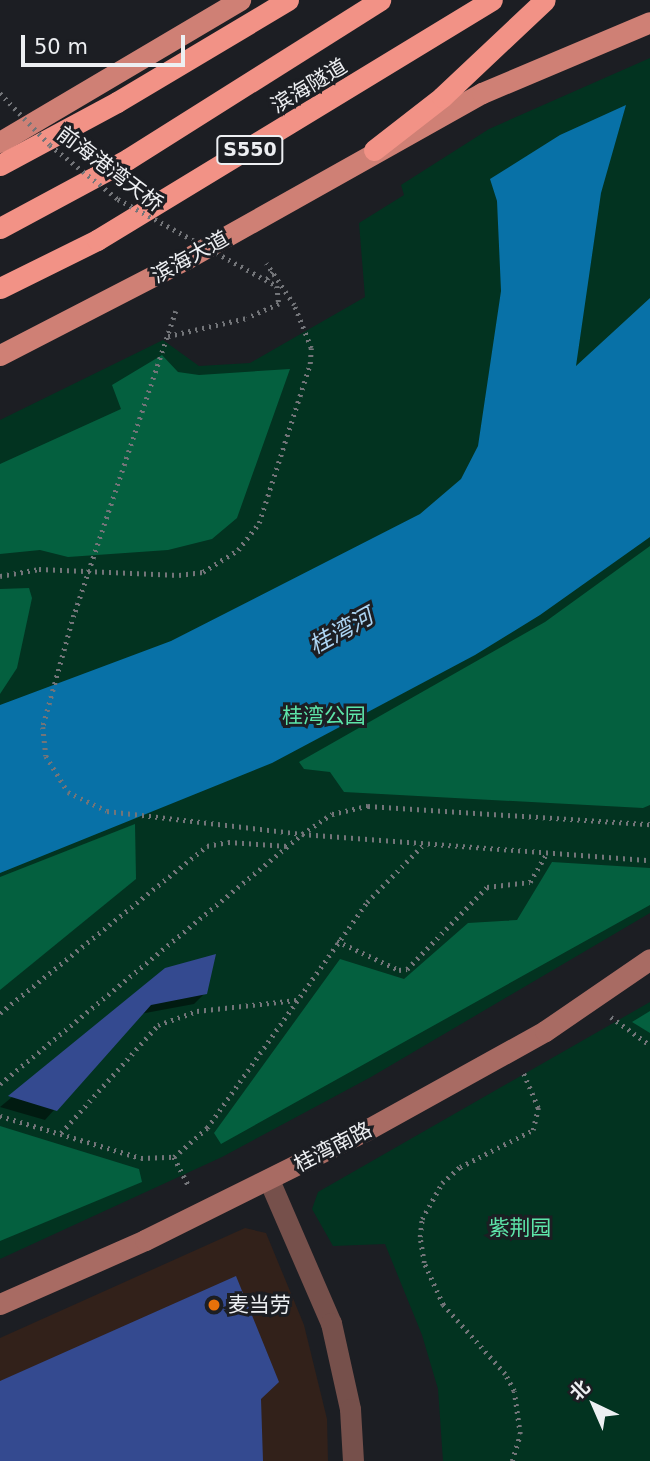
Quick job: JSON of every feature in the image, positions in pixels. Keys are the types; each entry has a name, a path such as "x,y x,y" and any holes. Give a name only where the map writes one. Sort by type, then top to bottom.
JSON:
{"highway":[{"path":"0,165 117,103 288,0"},
{"name":"滨海隧道","path":"0,228 128,159 380,0"},
{"name":"滨海隧道","path":"0,288 97,240 336,99 492,0"},
{"path":"374,150 442,97 545,0"}],"main road":[{"path":"3,135 240,0"},
{"name":"滨海大道","path":"0,355 186,260 374,150 482,93 650,22"}],"street":[{"name":"桂湾南路","path":"0,1304 269,1180 545,1031 650,959"},
{"path":"269,1180 331,1323 350,1409 353,1461"}],"path":[{"name":"前海港湾天桥","path":"0,93 50,145 118,200 185,239 269,275"},
{"path":"168,337 247,318 279,304 280,291 269,275 266,263"},
{"path":"0,576 39,569 90,570 130,575 203,572 238,550 258,523 310,364 311,348 294,305 269,275"},
{"path":"176,311 74,615 43,727 46,756 58,781 86,803 107,811 215,827 423,846 650,860"},
{"path":"0,1084 302,834 332,814 368,806 650,824"},
{"path":"0,1013 207,846 228,842 288,846"},
{"path":"0,1116 141,1158 174,1157 207,1128 367,902 423,846"},
{"path":"337,941 399,970 407,969 487,887 530,882 546,853"},
{"path":"61,1134 158,1025 197,1011 296,1000"},
{"path":"611,1017 650,1045"},
{"path":"512,1461 520,1434 514,1391 505,1374 443,1305 424,1263 420,1237 422,1219 442,1182 460,1167 533,1130 538,1108 522,1070"},
{"path":"174,1157 188,1185"}],"shaded area":[{"path":"245,1228 266,1233 304,1325 327,1419 328,1461 0,1461 0,1338"}],"green space":[{"name":"桂湾公园","path":"650,58 650,913 371,1077 222,1157 0,1259 0,420 163,340 199,366 250,363 365,297 359,223 404,195 401,185 489,129"},
{"path":"162,355 178,372 199,375 290,369 237,518 212,539 168,550 68,557 40,550 0,554 0,464 121,409 112,385"},
{"path":"650,546 650,805 643,808 344,792 330,772 304,769 299,762 545,622"},
{"path":"29,588 32,598 17,668 0,694 0,589"},
{"path":"135,824 136,879 0,990 0,877"},
{"path":"552,862 650,868 650,905 221,1144 214,1133 340,959 404,979 468,923 517,920"},
{"name":"紫荆园","path":"650,1002 650,1461 443,1461 438,1389 422,1335 385,1244 333,1246 312,1209 318,1192"},
{"path":"650,1011 650,1033 632,1022"},
{"path":"0,1126 139,1169 142,1182 0,1241"}],"water":[{"name":"桂湾河","path":"626,105 601,193 576,366 650,298 650,537 540,615 475,655 272,763 0,873 0,705 171,641 420,514 461,479 478,446 501,291 497,201 490,179 560,135"}],"building":[{"path":"216,954 207,994 151,1005 57,1111 8,1096 165,968"},
{"path":"236,1276 279,1382 261,1399 263,1461 0,1461 0,1381"}],"place":[{"name":"麦当劳","path":"214,1305"}]}
